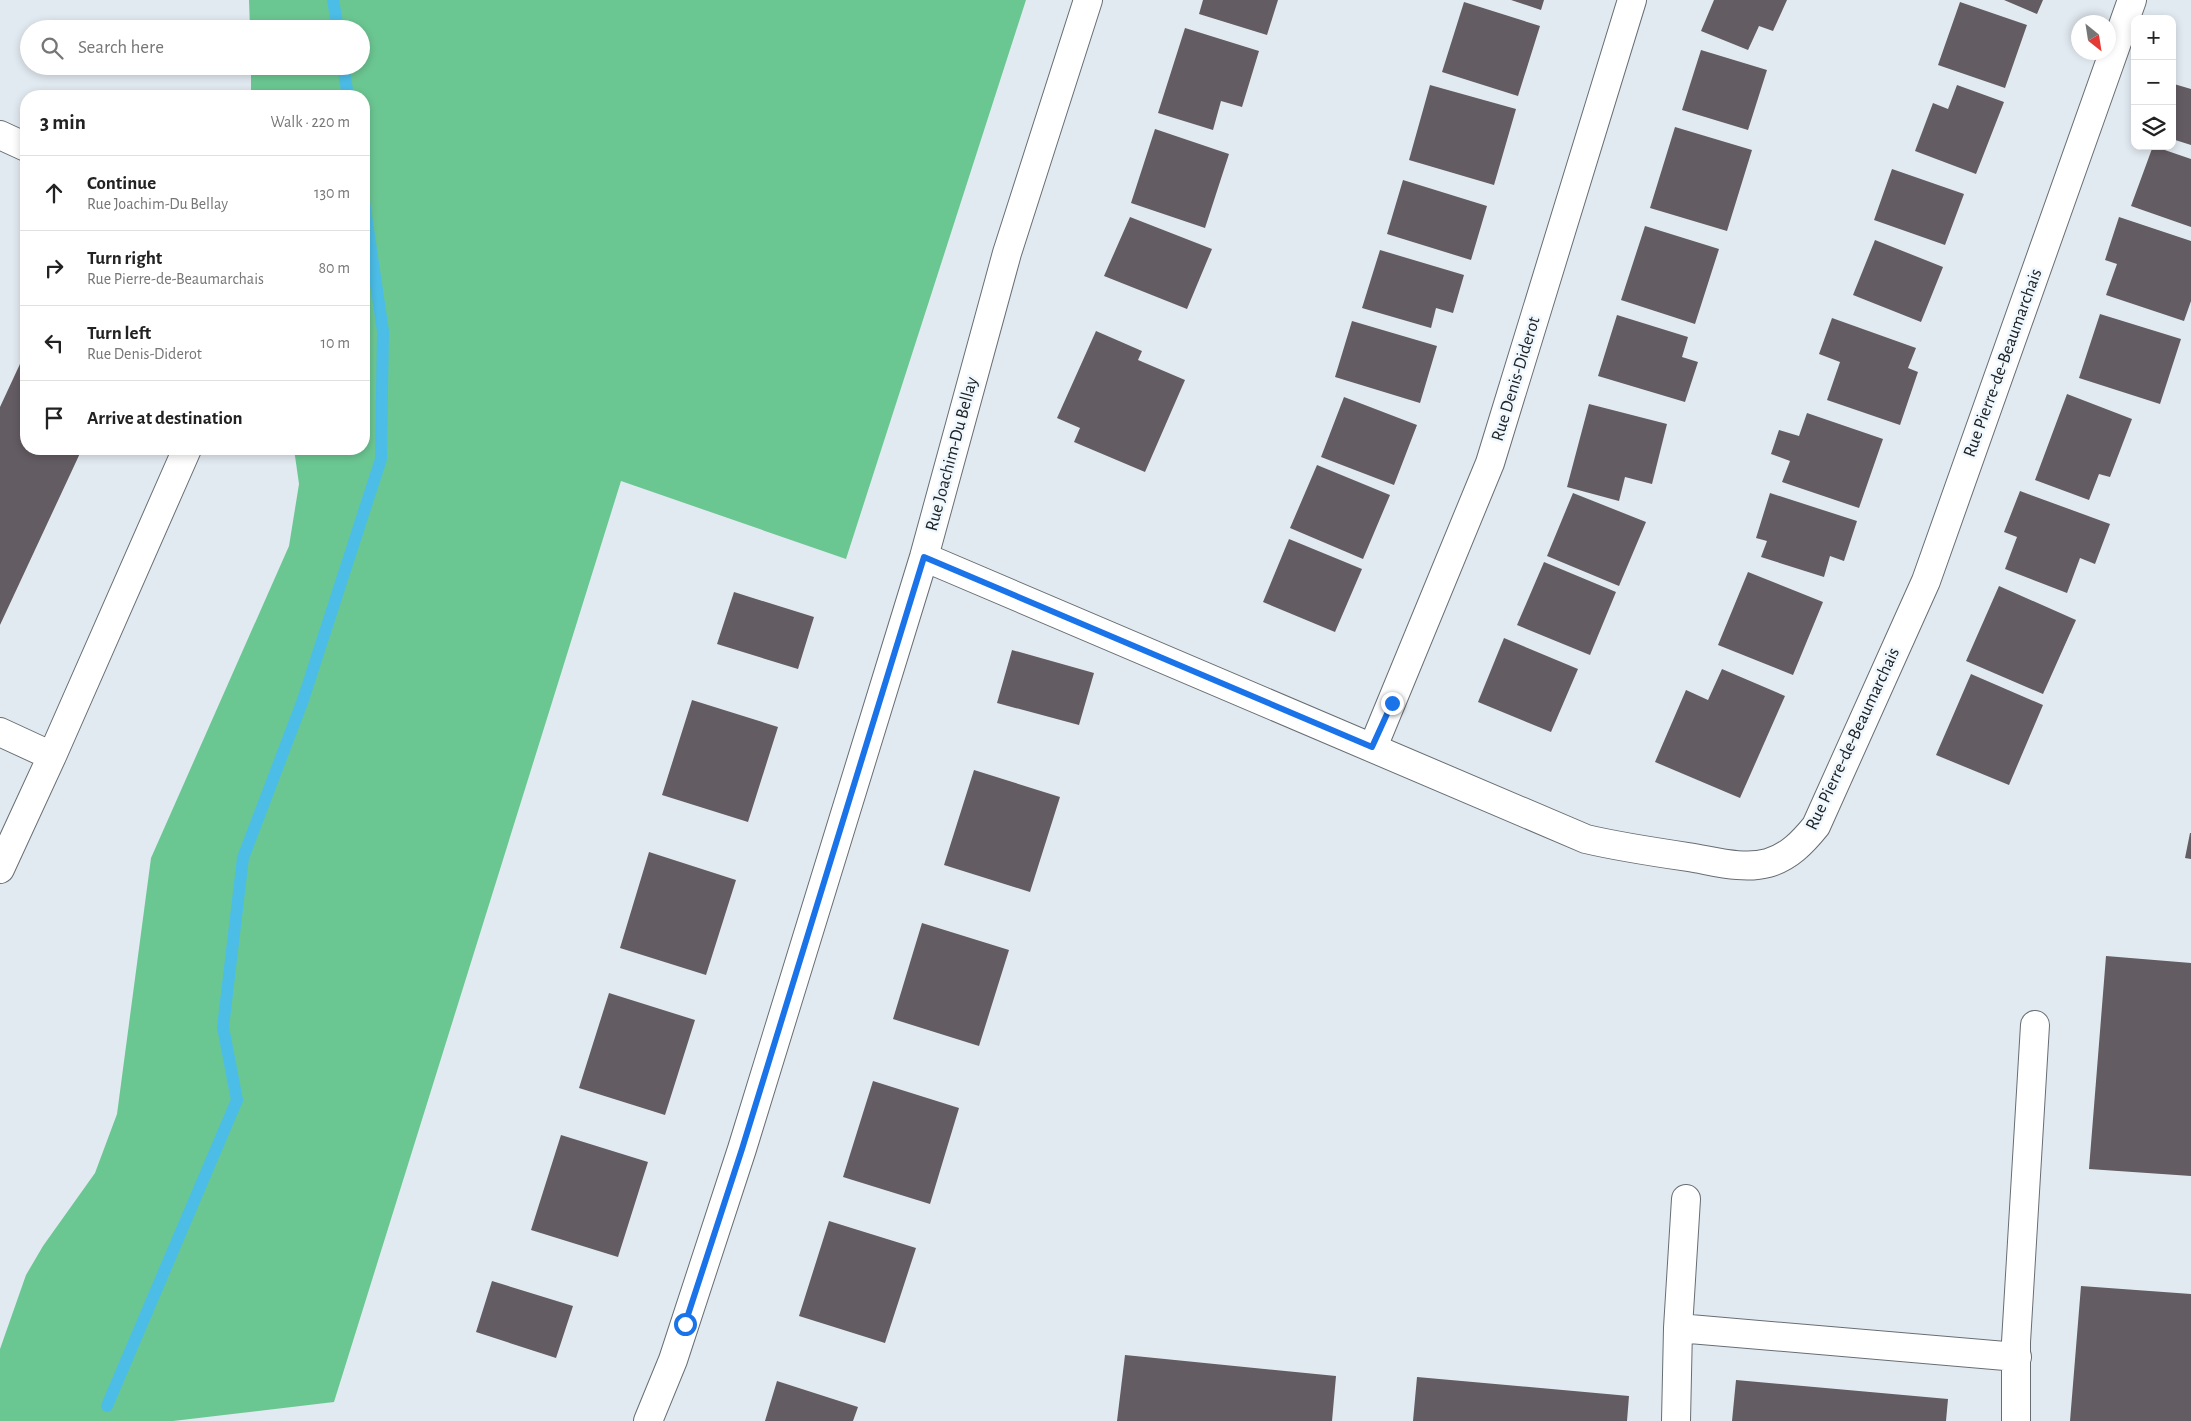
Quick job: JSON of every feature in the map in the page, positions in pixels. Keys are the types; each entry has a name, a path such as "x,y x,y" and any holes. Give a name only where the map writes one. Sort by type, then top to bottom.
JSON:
{"street":[{"name":"Rue Joachim-Du Bellay","path":"648,1421 673,1360 713,1241 924,557 1007,253 1088,0"},
{"name":"Rue Denis-Diderot","path":"1372,747 1490,463 1632,0"},
{"name":"Rue Pierre-de-Beaumarchais","path":"924,557 1586,839 1613,845 1753,866 1770,862 1789,853 1816,826 1926,581 2132,0"},
{"path":"0,135 20,144"},
{"path":"0,868 52,756 184,455"},
{"path":"0,732 52,756"},
{"path":"2016,1421 2017,1357 2035,1025"},
{"path":"1676,1421 1678,1328 1686,1199"},
{"path":"1678,1328 2017,1357"}],"green space":[{"path":"249,0 1026,0 846,559 621,481 334,1402 173,1421 0,1421 0,1349 26,1275 43,1246 95,1173 117,1114 151,858 289,546 299,484 295,455 370,455 370,90 251,90 251,75 370,75 370,20 250,20"}],"building":[{"path":"1203,0 1278,0 1267,35 1199,14"},
{"path":"1511,0 1544,0 1541,10"},
{"path":"1714,0 1787,0 1773,31 1759,26 1748,50 1701,31"},
{"path":"2004,0 2043,0 2037,14"},
{"path":"1464,2 1540,26 1518,96 1442,72"},
{"path":"1960,2 2027,25 2005,88 1938,65"},
{"path":"1185,28 1259,51 1242,107 1221,101 1213,130 1158,113"},
{"path":"1701,50 1767,70 1748,130 1682,110"},
{"path":"1430,85 1516,109 1494,185 1409,160"},
{"path":"1957,85 2004,102 1976,174 1915,151 1933,103 1948,109"},
{"path":"2176,85 2191,89 2191,145 2176,140"},
{"path":"1675,127 1752,150 1727,231 1650,208"},
{"path":"1155,129 1229,154 1205,228 1131,203"},
{"path":"2152,150 2165,150 2191,159 2191,227 2131,206"},
{"path":"1892,169 1964,194 1945,245 1874,220"},
{"path":"1403,180 1487,206 1471,260 1387,234"},
{"path":"1130,217 1212,249 1187,309 1104,276"},
{"path":"2119,217 2191,241 2191,301 2184,321 2106,295 2117,264 2105,260"},
{"path":"1645,226 1719,249 1695,324 1621,300"},
{"path":"1875,240 1943,267 1921,322 1853,295"},
{"path":"1380,250 1464,275 1453,313 1436,308 1431,328 1362,308"},
{"path":"2100,314 2181,339 2160,404 2079,378"},
{"path":"1617,315 1688,337 1682,357 1698,362 1685,402 1598,376"},
{"path":"1832,318 1916,348 1908,368 1918,372 1900,425 1827,400 1840,362 1819,354"},
{"path":"1352,321 1437,346 1420,403 1335,377"},
{"path":"1096,331 1142,351 1138,360 1185,380 1145,472 1074,442 1080,428 1057,418"},
{"path":"20,364 20,455 79,455 0,625 0,407"},
{"path":"2067,394 2132,419 2110,477 2099,474 2089,500 2035,480"},
{"path":"1344,397 1417,425 1394,485 1321,457"},
{"path":"1589,404 1667,424 1652,484 1625,477 1619,501 1567,487"},
{"path":"1807,413 1883,439 1859,508 1782,482 1790,461 1771,454 1779,430 1799,436"},
{"path":"1317,465 1390,495 1363,559 1290,528"},
{"path":"2020,491 2110,524 2095,564 2080,558 2067,593 2005,569 2017,537 2004,532"},
{"path":"1573,493 1646,522 1619,586 1547,556"},
{"path":"1770,493 1857,521 1844,561 1830,556 1824,577 1761,557 1767,541 1756,538"},
{"path":"1289,539 1362,569 1335,632 1263,602"},
{"path":"1544,562 1616,592 1590,655 1517,625"},
{"path":"1748,572 1823,602 1793,675 1718,645"},
{"path":"1999,586 2076,620 2043,694 1966,661"},
{"path":"734,592 814,617 798,669 717,644"},
{"path":"1504,638 1578,669 1551,732 1478,702"},
{"path":"1012,650 1094,673 1079,725 997,703"},
{"path":"1722,669 1785,696 1740,798 1655,762 1686,690 1708,700"},
{"path":"1971,674 2043,705 2009,785 1936,755"},
{"path":"692,700 778,727 748,822 662,795"},
{"path":"974,770 1060,797 1030,892 944,865"},
{"path":"2191,833 2191,859 2185,858"},
{"path":"649,852 736,880 706,975 620,948"},
{"path":"922,923 1009,950 979,1046 893,1019"},
{"path":"2106,956 2191,963 2191,1176 2089,1169"},
{"path":"609,993 695,1020 665,1115 579,1088"},
{"path":"873,1081 959,1108 930,1204 843,1177"},
{"path":"561,1135 648,1162 618,1257 531,1230"},
{"path":"829,1221 916,1248 885,1343 799,1316"},
{"path":"492,1281 573,1306 556,1358 476,1332"},
{"path":"2081,1286 2191,1294 2191,1421 2070,1421"},
{"path":"1125,1355 1336,1376 1332,1421 1117,1421"},
{"path":"1417,1377 1629,1396 1627,1421 1413,1421"},
{"path":"1736,1380 1948,1399 1946,1421 1732,1421"},
{"path":"777,1381 858,1407 853,1421 765,1421"}],"waterway":[{"path":"333,0 336,20"},
{"path":"344,75 347,90"},
{"path":"107,1406 237,1100 223,1027 243,858 303,700 381,459 383,331 370,243"}],"route":[{"path":"685,1324 742,1149 924,557 1372,747 1392,703"}]}
